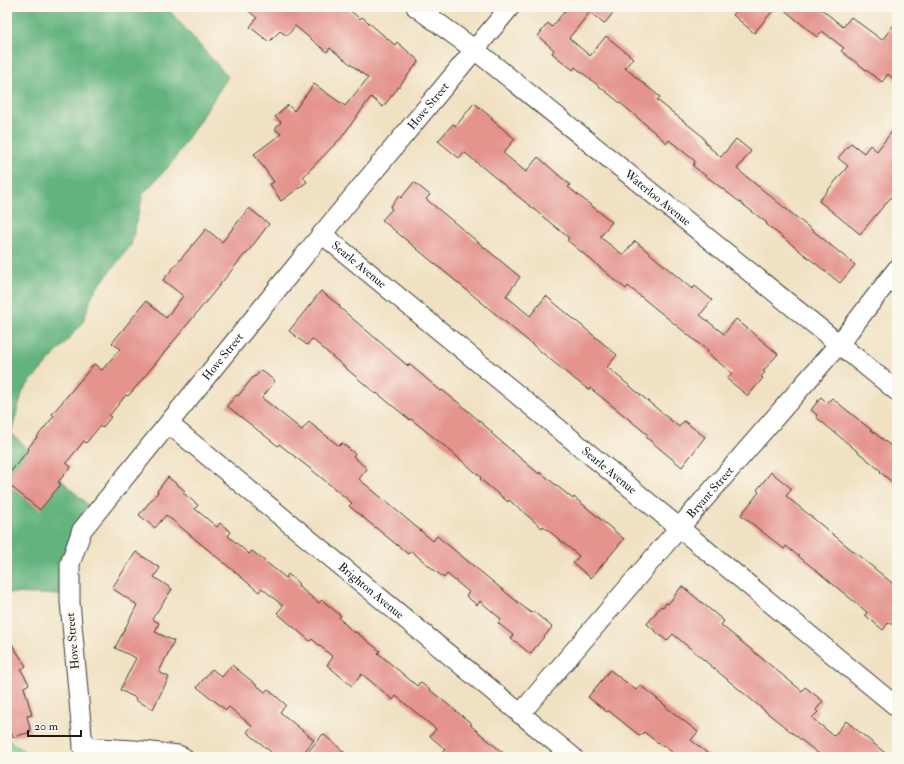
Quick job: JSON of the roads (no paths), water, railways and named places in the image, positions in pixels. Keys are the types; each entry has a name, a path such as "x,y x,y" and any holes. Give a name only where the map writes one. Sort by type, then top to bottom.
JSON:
{"street":[{"name":"Waterloo Avenue","path":"416,7 475,50 897,391"},
{"name":"Hove Street","path":"84,752 70,602 70,564 82,530 322,234 510,7"},
{"name":"Searle Avenue","path":"322,234 897,707"},
{"name":"Bryant Street","path":"520,714 839,344 897,269"},
{"name":"Brighton Avenue","path":"169,424 573,757"},
{"path":"84,752 134,750 178,755 182,757"}]}
